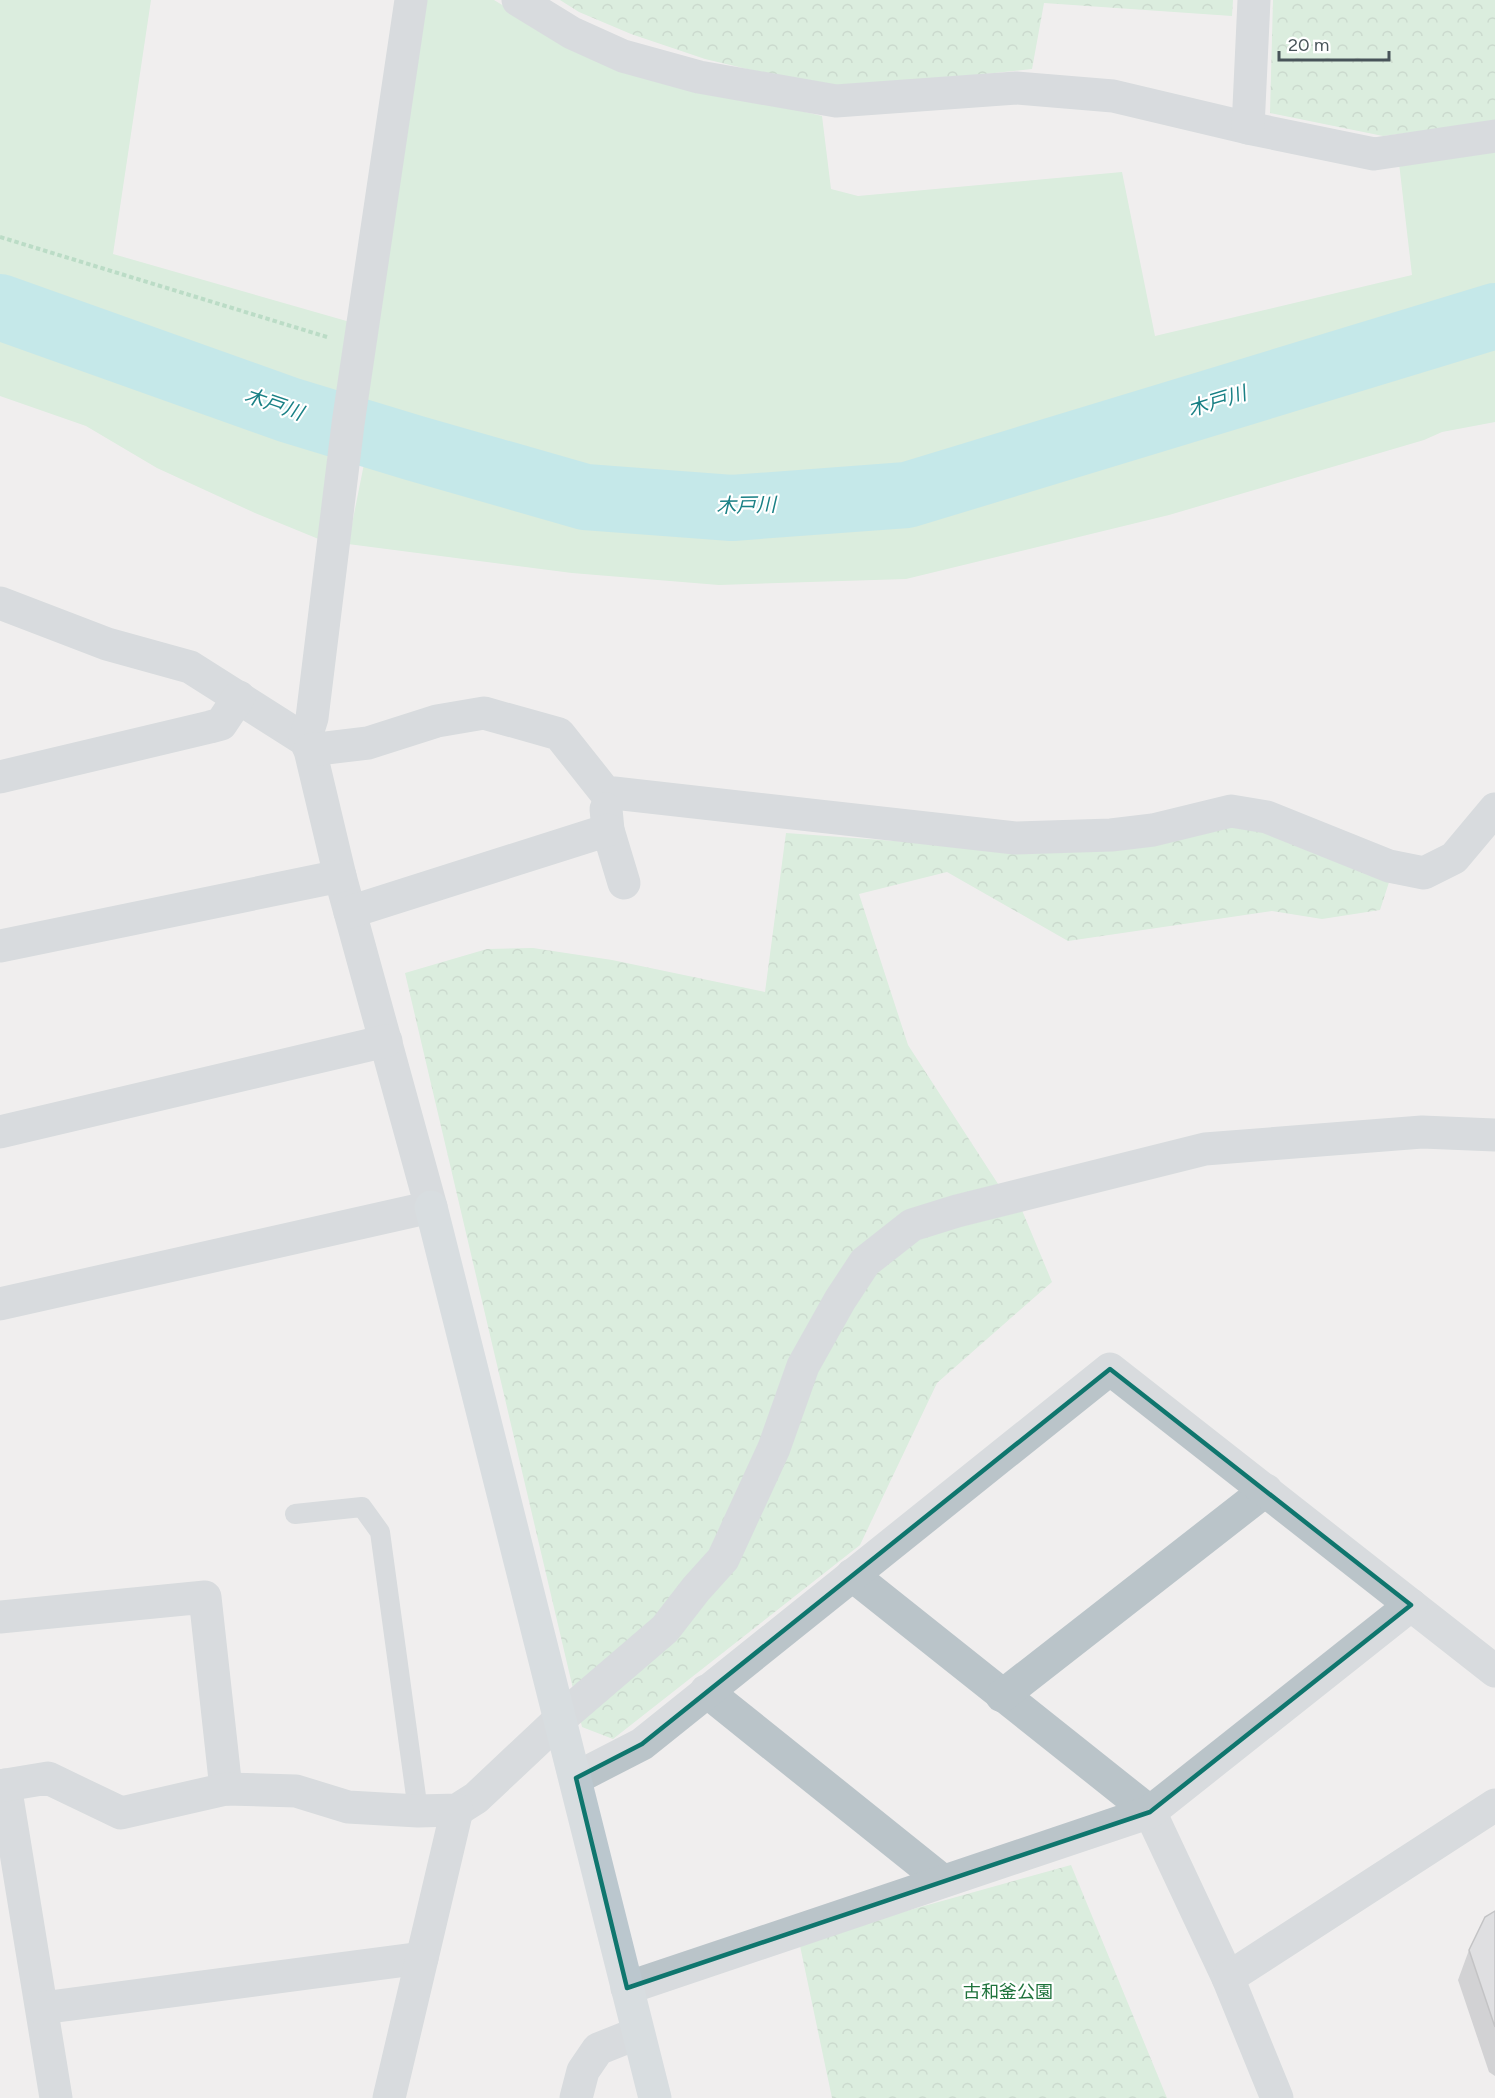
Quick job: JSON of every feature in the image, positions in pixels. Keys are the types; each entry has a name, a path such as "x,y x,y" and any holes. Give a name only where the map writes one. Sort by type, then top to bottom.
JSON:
{"street":[{"path":"411,0 350,409 307,745 340,876 431,1206 655,2098"},
{"path":"519,0 572,33 623,56 699,77 836,101 1016,88 1113,96 1248,128 1374,154 1495,136"},
{"path":"1248,128 1254,0"},
{"path":"0,603 106,644 190,667 307,745 368,743 437,721 484,713 559,734 605,792 608,830 624,883"},
{"path":"0,777 210,728 221,724 238,697"},
{"path":"605,792 1015,838 1112,835 1153,830 1231,812 1267,817 1389,866 1424,873 1455,858 1495,809"},
{"path":"350,912 608,830"},
{"path":"0,946 340,876"},
{"path":"0,1132 386,1041"},
{"path":"56,2098 2,1785 48,1778 121,1813 226,1789 296,1791 348,1808 457,1810 476,1798 560,1719 665,1629 696,1589 723,1560 774,1448 803,1366 840,1300 866,1262 912,1225 957,1210 1205,1149 1422,1132 1495,1135"},
{"path":"0,1304 431,1206"},
{"path":"576,1778 642,1744 1110,1369 1495,1671"},
{"path":"1002,1696 1266,1490"},
{"path":"852,1575 1150,1812 1228,1978 1277,2098"},
{"path":"0,1617 205,1597 226,1789"},
{"path":"627,1988 1150,1812 1411,1605"},
{"path":"706,1691 944,1881"},
{"path":"1228,1978 1495,1805"},
{"path":"389,2098 457,1810"},
{"path":"42,2008 422,1958"},
{"path":"576,2098 583,2071 598,2049 638,2033"}],"lane":[{"path":"295,1514 362,1507 380,1532 418,1811"}],"path":[{"path":"0,237 328,337"}],"highlighted area":[{"path":"1110,1369 1411,1605 1150,1812 627,1988 576,1778 642,1744"}],"green space":[{"path":"0,0 151,0 113,254 350,322 337,392 0,287"},
{"path":"421,0 494,0 562,41 692,85 822,116 831,189 858,196 1122,172 1155,336 1412,275 1399,163 1495,151 1495,299 1321,345 1134,414 922,474 764,493 606,482 362,417"},
{"path":"560,0 1233,0 1232,16 1044,3 1032,69 835,90 705,59 631,34 579,12"},
{"path":"1273,0 1495,0 1495,122 1383,136 1270,113"},
{"path":"0,327 226,411 329,441 321,540 255,513 157,468 86,426 0,396"},
{"path":"1495,333 1495,422 1442,432 1424,440 1169,515 906,579 719,585 572,573 348,544 365,459 545,510 709,531 848,519 978,503 1136,438 1364,368"},
{"path":"1233,818 1391,876 1380,910 1322,919 1272,911 1068,941 947,872 859,894 908,1045 1000,1187 1021,1208 1052,1282 937,1383 860,1545 613,1739 582,1727 405,973 487,949 533,948 612,960 765,992 786,833 1018,850"},
{"name":"古和釜公園","path":"1071,1865 1167,2098 832,2098 799,1941"}],"building":[{"path":"1495,1911 1495,2027 1469,1950 1485,1917"}],"waterway":[{"name":"木戸川","path":"0,307 289,410 585,497 732,508 907,495 1495,316"}]}
